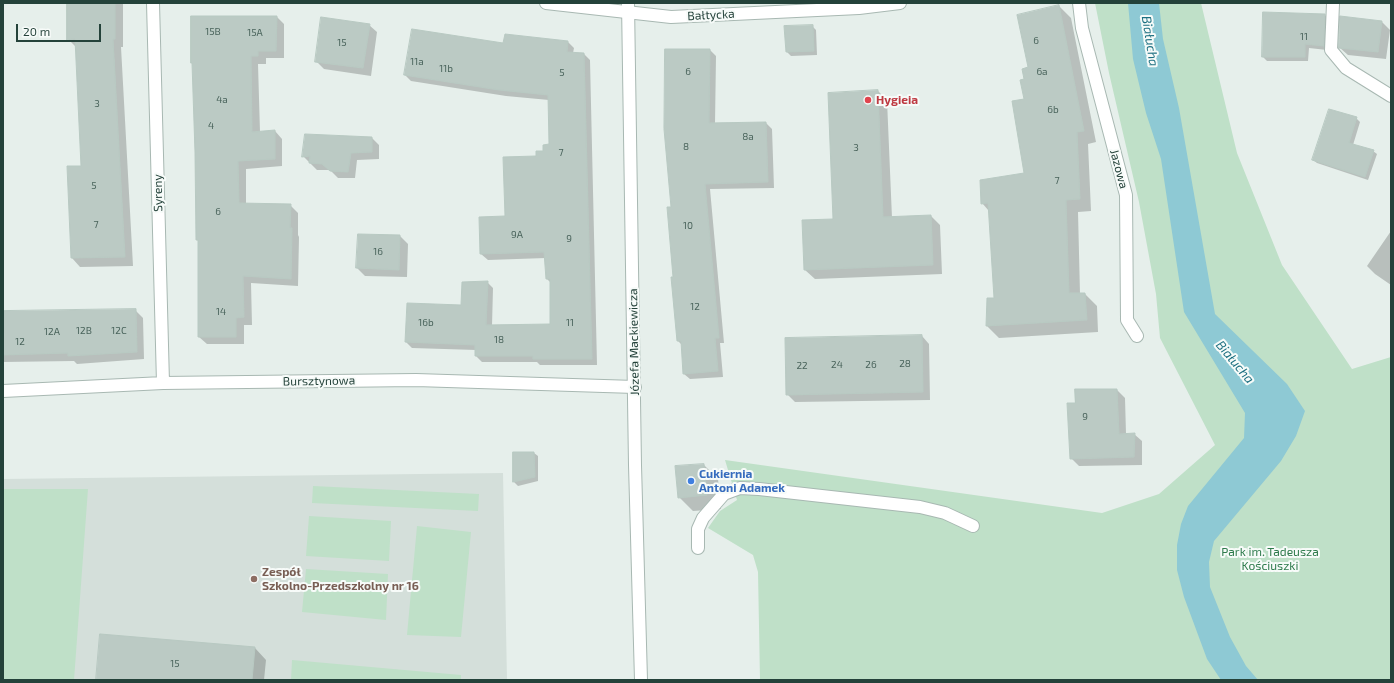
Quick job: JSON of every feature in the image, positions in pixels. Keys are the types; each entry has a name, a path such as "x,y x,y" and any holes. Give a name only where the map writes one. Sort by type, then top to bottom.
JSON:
{"street":[{"name":"Syreny","path":"153,3 162,383"},
{"name":"Bałtycka","path":"546,3 628,8 671,17 859,8 900,3"},
{"name":"Jazowa","path":"1080,3 1082,28 1126,195 1127,320 1137,336"},
{"path":"1333,4 1331,50 1346,68 1391,96"},
{"name":"Józefa Mackiewicza","path":"628,8 640,680"},
{"name":"Bursztynowa","path":"3,391 162,383 416,380 635,387"},
{"path":"698,548 698,529 703,518 724,494 740,488 920,507 945,513 973,526"}],"shaded area":[{"name":"Zespół Szkolno-Przedszkolny nr 16","path":"503,473 507,680 3,680 3,479"}],"green space":[{"name":"Park im. Tadeusza Kościuszki","path":"1095,3 1201,3 1237,153 1282,265 1352,369 1391,357 1391,680 760,680 758,572 753,555 708,528 720,511 737,500 725,460 1102,513 1159,494 1215,445 1160,338 1156,294 1139,202 1109,73"},
{"path":"313,486 479,494 478,511 312,503"},
{"path":"3,489 88,489 74,680 3,680"},
{"path":"309,516 391,521 389,561 306,556"},
{"path":"417,526 471,532 461,637 407,635"},
{"path":"306,569 388,574 386,620 302,612"},
{"path":"292,660 461,675 461,680 291,680"}],"water":[{"name":"Białucha","path":"1128,3 1159,3 1163,39 1179,108 1215,314 1287,384 1305,411 1296,436 1281,461 1214,541 1209,562 1210,587 1230,637 1246,666 1258,680 1221,680 1207,659 1184,597 1177,570 1177,545 1181,524 1188,506 1244,438 1245,413 1184,312 1161,159 1146,113 1133,59"}],"building":[{"path":"67,3 115,3 115,39 113,39 125,257 71,258 67,166 81,166 75,39 67,40"},
{"path":"1059,5 1084,131 1077,132 1080,199 1066,200 1069,293 1085,293 1087,320 986,326 987,298 994,298 988,203 981,204 980,180 1024,173 1012,101 1024,99 1020,80 1024,79 1022,69 1028,67 1017,15"},
{"path":"1263,12 1325,14 1324,46 1305,44 1305,57 1262,57"},
{"path":"191,16 277,16 276,51 258,51 258,56 251,56 252,132 275,130 275,159 238,161 239,203 291,204 291,279 243,276 244,317 236,318 236,337 198,337 198,240 196,240"},
{"path":"1340,16 1382,21 1378,52 1339,48"},
{"path":"321,17 370,24 363,68 315,62"},
{"path":"813,25 814,51 786,52 784,26"},
{"path":"412,29 503,43 505,34 568,41 567,52 584,53 592,359 533,359 533,356 475,356 475,345 405,342 407,303 461,305 462,282 488,281 486,325 550,324 550,279 546,279 544,252 480,254 479,217 505,216 503,157 536,156 536,151 543,151 543,145 549,144 548,95 499,90 404,75"},
{"path":"665,49 710,49 709,123 766,122 768,182 705,184 719,338 715,338 718,371 683,374 681,341 677,341 671,277 673,277 667,207 671,207 664,129"},
{"path":"878,90 883,217 931,215 933,265 804,270 802,220 833,219 828,93"},
{"path":"1329,109 1357,117 1349,143 1374,150 1365,177 1312,160"},
{"path":"305,134 372,137 372,152 351,153 348,172 330,171 322,164 309,163 310,156 302,157"},
{"path":"358,234 400,235 399,270 356,268"},
{"path":"136,309 137,352 68,356 68,353 3,355 4,311"},
{"path":"922,335 923,392 786,395 785,338"},
{"path":"1075,389 1117,389 1119,434 1135,433 1134,457 1070,459 1067,403 1075,403"},
{"path":"513,452 534,452 535,477 513,482"},
{"name":"Cukiernia Antoni Adamek","path":"704,464 707,495 678,498 675,466"},
{"path":"100,634 255,647 252,680 96,680"}],"place":[{"name":"Hygieia","path":"868,100"},
{"name":"Cukiernia Antoni Adamek","path":"691,481"},
{"name":"Zespół Szkolno-Przedszkolny nr 16","path":"254,579"}]}
